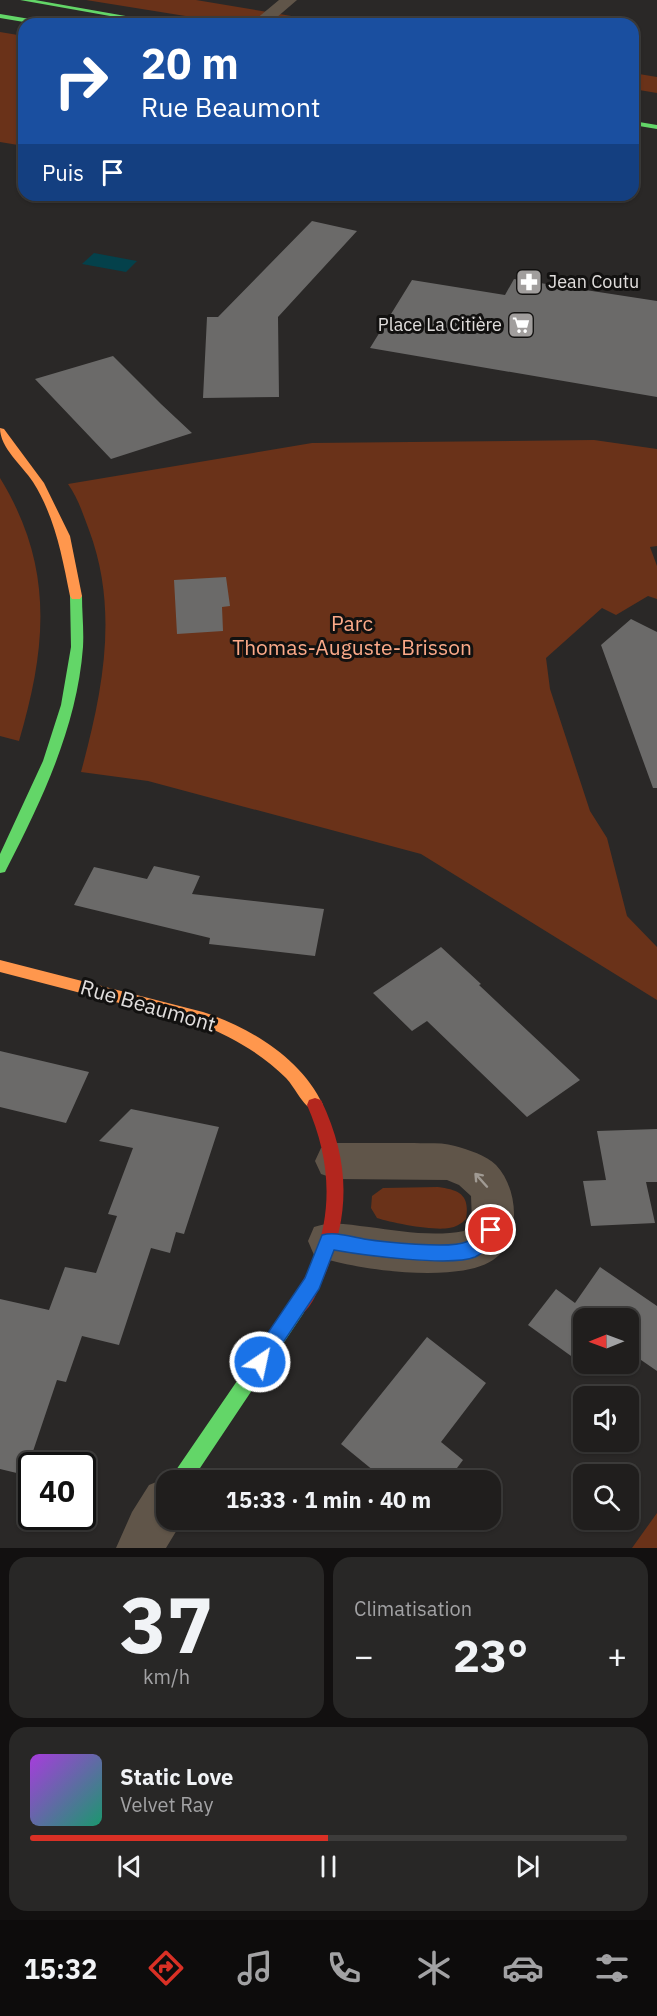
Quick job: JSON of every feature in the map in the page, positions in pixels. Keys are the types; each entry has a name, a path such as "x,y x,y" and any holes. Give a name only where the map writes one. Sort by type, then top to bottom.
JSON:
{"street":[{"path":"23,0 132,18"},
{"path":"266,18 290,0"},
{"path":"0,16 18,19"},
{"path":"639,124 657,127"},
{"path":"0,431 35,477 56,516 71,555 78,599 75,669 59,742 25,823 0,868"},
{"name":"Rue Beaumont","path":"0,966 203,1018 235,1031 263,1048 284,1066 320,1113 330,1135 336,1161 337,1200 328,1241 312,1282 188,1470"},
{"path":"328,1241 366,1247 449,1253 471,1250 483,1241 491,1230 494,1214 493,1198 486,1183 474,1172 460,1165 447,1162 336,1161"},
{"path":"141,1548 156,1518"}],"green space":[{"path":"86,0 196,0 303,18 198,18"},
{"path":"0,32 18,35 18,145 0,142"},
{"path":"639,74 657,77 657,93 639,90"},
{"name":"Parc Thomas-Auguste-Brisson","path":"594,440 657,449 657,546 650,547 657,566 657,599 648,596 616,615 602,608 546,658 550,689 590,811 607,838 627,916 657,947 657,1000 421,854 148,781 81,772 101,681 104,651 104,590 89,530 68,484 312,443"},
{"path":"0,478 30,543 37,575 40,607 40,639 35,672 19,741 0,736"},
{"path":"438,1187 458,1192 465,1199 466,1219 452,1228 424,1227 377,1218 371,1208 372,1196 383,1188"},
{"path":"657,1513 657,1548 632,1548"}],"water":[{"path":"94,253 137,261 126,272 82,264"}],"building":[{"path":"312,221 357,231 278,317 279,397 203,398 207,317 218,317"},
{"name":"Place La Citière","path":"514,279 657,301 657,397 370,348 412,280 505,295"},
{"path":"113,356 192,433 111,459 35,379"},
{"path":"226,577 230,606 222,607 223,631 177,634 174,580"},
{"path":"631,619 657,632 657,788 653,788 601,645"},
{"path":"154,866 200,876 192,894 324,909 315,956 209,944 210,938 74,905 94,867 147,879"},
{"path":"441,947 580,1080 527,1117 427,1021 412,1031 373,993"},
{"path":"0,1051 89,1072 66,1123 0,1107"},
{"path":"131,1109 219,1127 184,1234 176,1232 170,1253 151,1248 119,1345 82,1336 66,1382 57,1380 33,1452 18,1452 18,1473 0,1469 0,1299 49,1310 65,1267 96,1273 117,1216 108,1214 133,1148 99,1141"},
{"path":"657,1129 657,1182 646,1182 655,1223 591,1226 583,1181 606,1180 597,1131"},
{"path":"600,1267 657,1306 657,1371 639,1359 639,1308 573,1308 573,1357 528,1325 556,1289 575,1303"},
{"path":"427,1337 486,1383 441,1442 463,1460 456,1470 373,1470 341,1444"}],"traffic: fast":[{"path":"23,0 132,18"},
{"path":"0,16 18,19"},
{"path":"639,124 657,127"},
{"path":"0,868 39,789 68,705 77,647 76,596"},
{"path":"188,1470 297,1308"}],"traffic: slow":[{"path":"0,431 39,483 64,536 76,596"},
{"path":"0,966 203,1018 220,1025 252,1042 281,1063 294,1076 315,1105"}],"traffic: jam":[{"path":"297,1308 322,1260 335,1208 336,1182 333,1156 326,1130 315,1105"}],"place":[{"name":"Jean Coutu","path":"529,282"},
{"name":"Place La Citière","path":"521,325"}],"route":[{"path":"260,1362 312,1282 328,1241 366,1247 449,1253 471,1250 483,1241 491,1230"}]}
